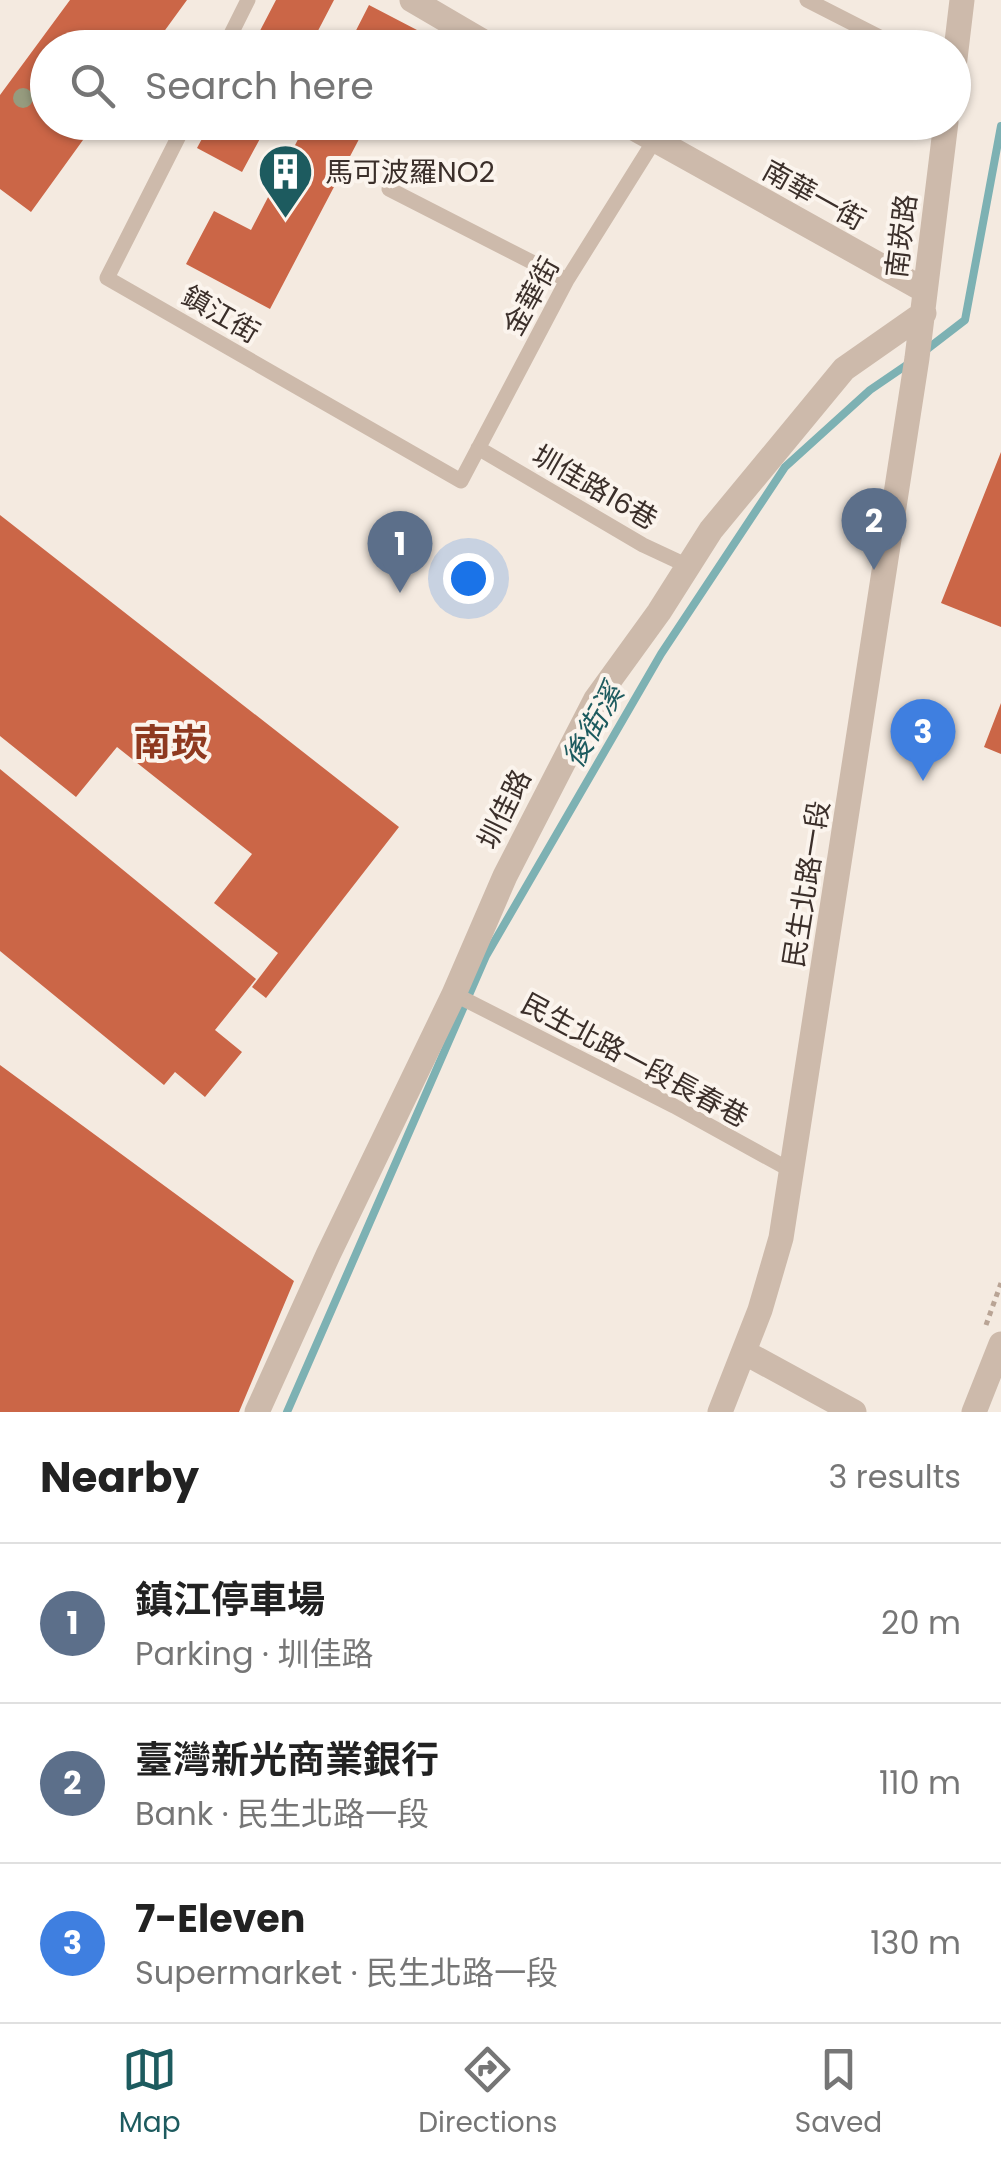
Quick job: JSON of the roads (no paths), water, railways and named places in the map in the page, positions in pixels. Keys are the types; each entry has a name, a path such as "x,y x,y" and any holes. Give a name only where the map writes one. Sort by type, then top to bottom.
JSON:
{"street":[{"path":"412,0 463,30"},
{"path":"958,30 962,0"},
{"name":"南華一街","path":"654,140 924,302"},
{"name":"南崁路","path":"917,358 944,140"},
{"name":"圳佳路","path":"257,1412 328,1255 458,997 505,876 596,699 711,530 844,369 924,302"},
{"name":"民生北路一段","path":"720,1412 781,1238 917,358"},
{"path":"974,1412 1001,1344"},
{"path":"744,1352 854,1412"}],"lane":[{"path":"233,30 248,0"},
{"path":"806,0 866,30"},
{"name":"鎮江街","path":"177,140 107,278 461,481"},
{"name":"金華街","path":"461,481 567,280 654,140"},
{"path":"389,189 567,280"},
{"name":"圳佳路16巷","path":"478,448 688,566"},
{"name":"民生北路一段長春巷","path":"458,997 674,1106 792,1171"}],"waterway":[{"name":"後街溪","path":"926,350 965,320 1001,126"},
{"name":"後街溪","path":"287,1412 486,956 661,654 785,467 870,390 911,362"}],"place":[{"name":"馬可波羅NO2","path":"286,221"},
{"name":"臺灣新光商業銀行","path":"874,570"},
{"name":"鎮江停車場","path":"400,593"},
{"name":"7-Eleven","path":"923,781"}],"district":[{"name":"南崁","path":"171,743"}]}
